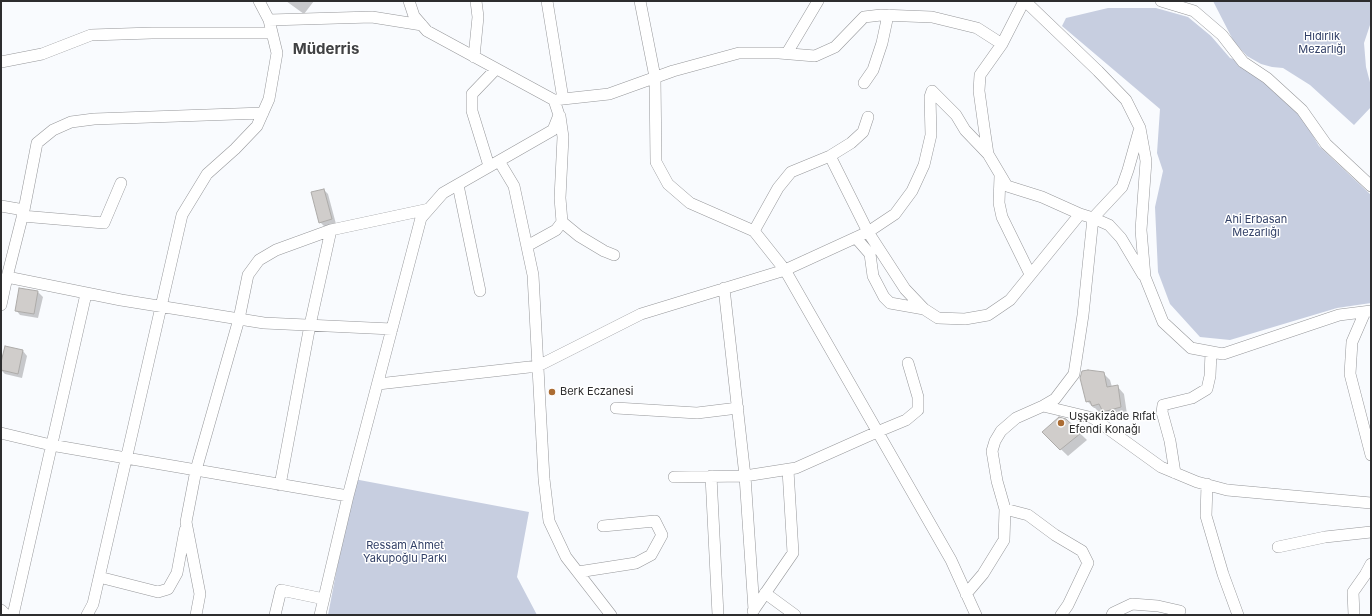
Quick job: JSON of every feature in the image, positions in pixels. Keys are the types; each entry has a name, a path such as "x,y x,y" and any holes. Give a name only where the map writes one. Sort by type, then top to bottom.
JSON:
{"street":[{"path":"87,615 93,604 182,215 207,174 235,149 257,126 269,99 277,53 269,20 259,1"},
{"path":"409,1 414,16 427,31 496,69 559,100 609,94 673,71 739,53 815,56 835,47 864,17 888,15 932,17 977,28 1002,44"},
{"path":"474,57 478,17 476,1"},
{"path":"527,246 556,230 562,222 560,198 563,137 559,115 559,100 547,1"},
{"path":"640,1 655,77 656,162 668,184 690,203 754,230 785,270 951,560 976,615"},
{"path":"787,54 818,1"},
{"path":"988,154 980,92 980,75 1002,44 1025,1 1098,70 1126,100 1140,128 1146,161 1141,230 1145,279"},
{"path":"1161,1 1194,11 1222,35 1244,62 1267,78 1302,110 1326,144 1371,186"},
{"path":"864,83 873,70 882,43 888,15"},
{"path":"269,20 372,17 422,25"},
{"path":"1,62 42,54 91,35 152,32 272,33"},
{"path":"496,69 472,94 472,111 494,164 514,186 533,275 544,479 549,520 566,557 612,615"},
{"path":"378,384 538,366 641,314 785,270 868,232 895,214 912,191 924,165 931,135 930,98 932,91 956,116 964,130 988,154 1006,186 1042,197 1109,225 1121,238 1145,279 1163,322 1191,348 1223,354 1339,315 1368,311"},
{"path":"1,305 23,213 37,143 53,130 71,122 94,120 263,113"},
{"path":"320,615 348,496 421,218 443,193 553,130 559,115"},
{"path":"754,230 778,188 791,172 830,156 851,144 863,132 868,117"},
{"path":"966,594 983,574 1004,540 1005,509 997,481 992,451 995,441 1001,431 1016,418 1055,399 1074,374 1083,315 1093,218 1122,187 1140,128"},
{"path":"830,156 868,232 905,289 924,309 938,318 965,319 988,315 1010,300 1080,214"},
{"path":"1000,175 999,203 1002,217 1030,274"},
{"path":"1,206 23,213 104,223 121,183"},
{"path":"458,185 480,291"},
{"path":"99,578 158,592 168,589 177,573 196,470 239,319 248,276 259,260 276,250 331,230 429,209"},
{"path":"562,222 580,236 604,251 614,255"},
{"path":"280,484 310,325 331,230"},
{"path":"856,238 870,254 873,276 877,287 890,304 924,309"},
{"path":"7,277 86,294 264,323 392,329"},
{"path":"724,288 745,476 753,612"},
{"path":"13,615 86,294"},
{"path":"1368,311 1352,342 1350,374 1371,455"},
{"path":"1175,473 1170,441 1162,412 1163,405 1192,398 1207,389 1210,376 1211,352"},
{"path":"674,477 745,476 788,470 796,468 906,420 918,410 918,397 908,363"},
{"path":"1043,406 1093,418 1161,467 1226,490 1371,503"},
{"path":"616,408 698,413 738,408"},
{"path":"1,433 51,445 348,496"},
{"path":"753,612 793,553 788,470"},
{"path":"711,476 718,615"},
{"path":"1207,484 1206,516 1223,574 1238,615"},
{"path":"1005,509 1028,515 1055,535 1082,551 1088,563 1068,605 1061,615"},
{"path":"578,572 636,563 651,555 662,535 655,521 603,526"},
{"path":"186,522 200,594 196,615"},
{"path":"1278,547 1325,537 1371,532"},
{"path":"1354,615 1353,592 1366,575 1371,564"},
{"path":"275,615 281,590 324,599"},
{"path":"765,593 795,615"},
{"path":"1113,614 1132,604 1158,606 1180,611"},
{"path":"1,610 6,615"}],"green space":[{"name":"Hıdırlık Mezarlığı","path":"1213,1 1371,1 1371,22 1364,43 1366,67 1371,86 1371,107 1354,125 1310,85 1283,68 1261,64 1247,56 1234,42"},
{"name":"Ahi Erbasan Mezarlığı","path":"1108,8 1156,8 1188,17 1211,36 1230,58 1236,60 1274,89 1299,112 1319,146 1371,195 1371,303 1337,308 1230,340 1200,337 1170,304 1158,272 1155,207 1163,171 1157,153 1160,109 1062,26 1066,18"},
{"name":"Ressam Ahmet Yakupoğlu Parkı","path":"354,479 529,512 517,577 537,615 328,615"}],"building":[{"path":"324,189 332,219 319,223 311,192"},
{"path":"19,288 38,291 34,314 15,311"},
{"path":"5,346 23,350 18,374 1,370 1,362"},
{"path":"1088,370 1104,372 1107,387 1118,385 1121,407 1103,412 1099,404 1092,406 1090,401 1086,402 1080,378 1082,371"},
{"name":"Uşşakizâde Rıfat Efendi Konağı","path":"1059,417 1066,419 1081,433 1060,450 1042,432"}],"place":[{"name":"Berk Eczanesi","path":"552,392"},
{"name":"Uşşakizâde Rıfat Efendi Konağı","path":"1061,423"}],"district":[{"name":"Müderris","path":"326,49"}]}
